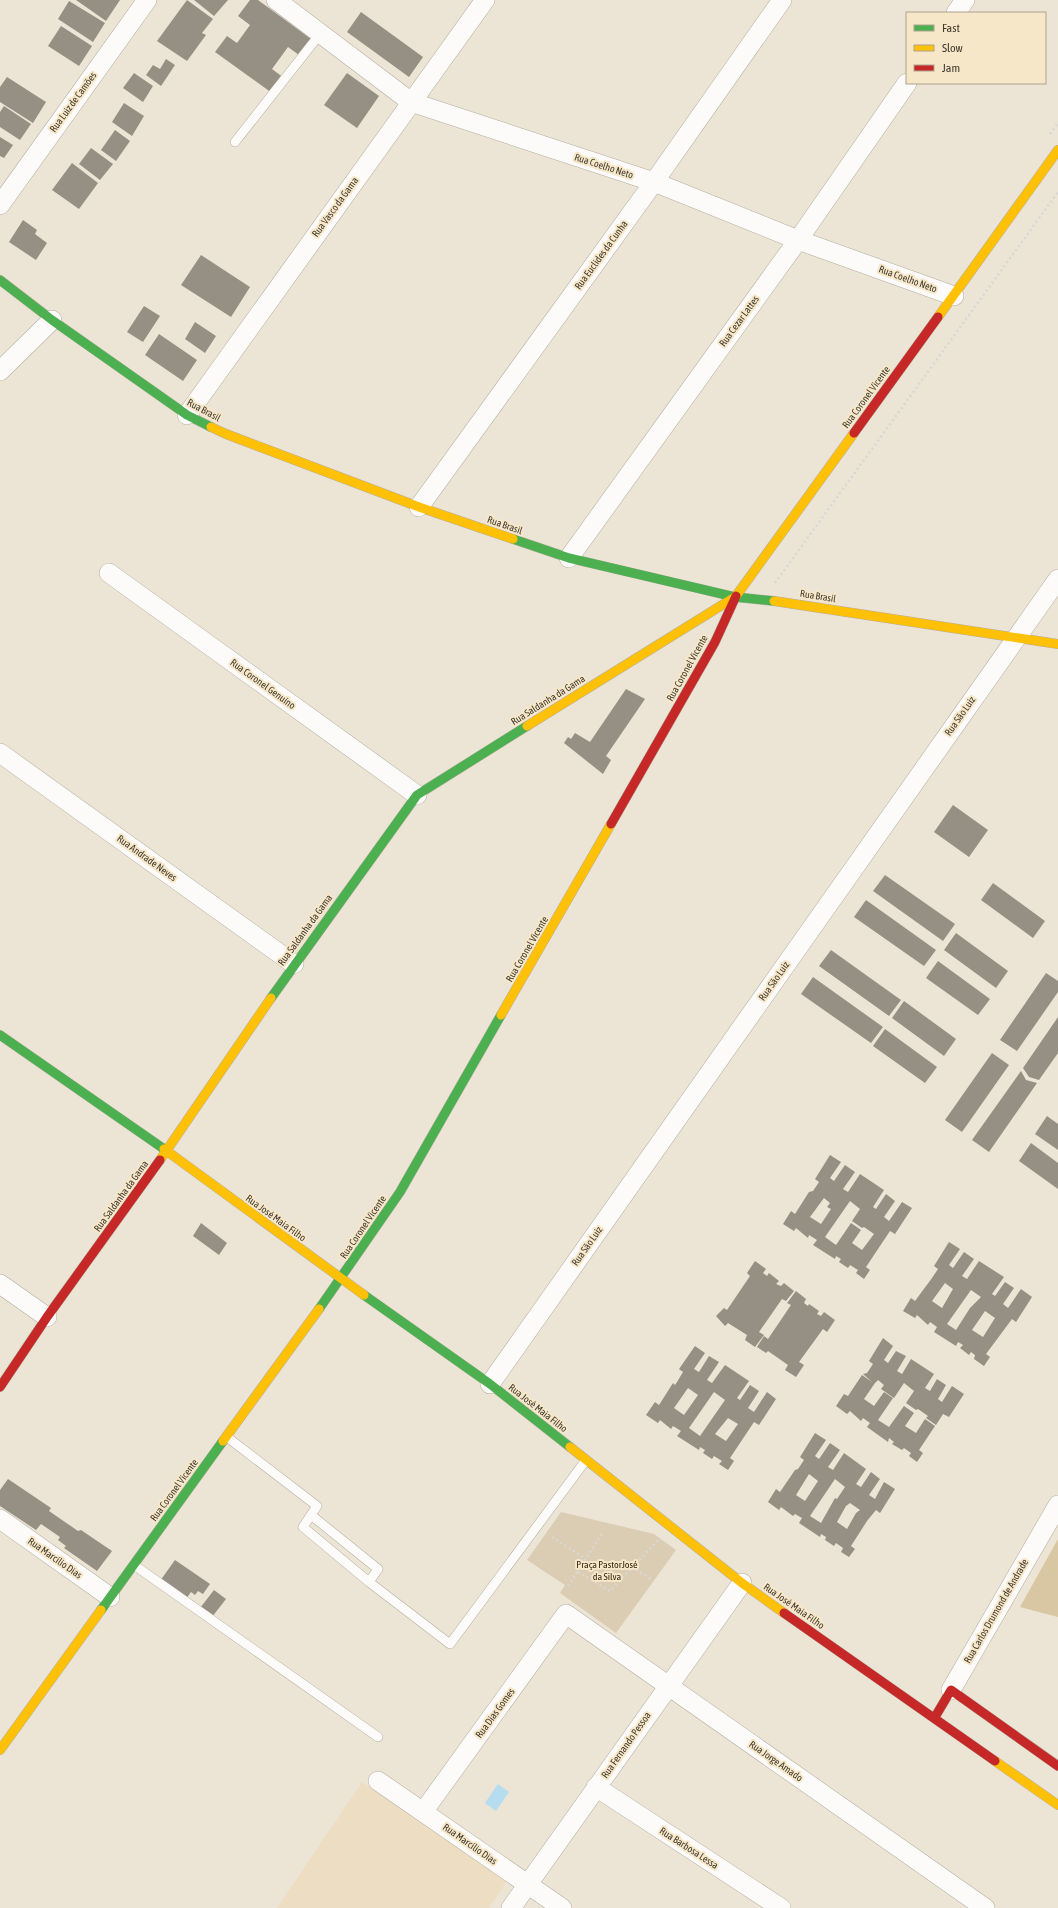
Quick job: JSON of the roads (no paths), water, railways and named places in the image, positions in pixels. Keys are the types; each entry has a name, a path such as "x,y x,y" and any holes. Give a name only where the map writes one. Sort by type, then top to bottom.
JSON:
{"street":[{"name":"Rua Luiz de Camões","path":"0,205 147,0"},
{"name":"Rua Coelho Neto","path":"276,0 411,102 654,182 798,240 954,296"},
{"name":"Rua Vasco da Gama","path":"187,415 485,0"},
{"name":"Rua Euclides da Cunha","path":"419,507 654,182 782,0"},
{"path":"957,12 965,0"},
{"name":"Rua Cezar Lattes","path":"568,558 798,240 906,84"},
{"name":"Rua Coronel Vicente","path":"0,1750 341,1279 404,1185 715,642 735,597 954,296 1058,150"},
{"name":"Rua Brasil","path":"0,280 52,320 187,415 255,446 419,507 568,558 735,597 768,600 1058,644"},
{"path":"0,371 52,320"},
{"name":"Rua Coronel Genuíno","path":"109,573 417,795"},
{"name":"Rua São Luiz","path":"490,1384 1058,579"},
{"name":"Rua Saldanha da Gama","path":"0,1387 47,1318 167,1151 294,964 417,795 735,597"},
{"name":"Rua Andrade Neves","path":"0,753 294,964"},
{"name":"Rua José Maia Filho","path":"0,1035 167,1151 341,1279 490,1384 742,1583 1058,1805"},
{"path":"0,1284 47,1318"},
{"name":"Rua Carlos Drumond de Andrade","path":"935,1718 1058,1505"},
{"name":"Rua Marcílio Dias","path":"0,1519 110,1597"},
{"name":"Rua Fernando Pessoa","path":"511,1908 742,1583"},
{"name":"Rua Jorge Amado","path":"566,1614 985,1908"},
{"name":"Rua Dias Gomes","path":"423,1812 566,1614"},
{"path":"951,1690 1058,1766"},
{"name":"Rua Marcílio Dias","path":"378,1781 562,1908"},
{"name":"Rua Barbosa Lessa","path":"596,1787 781,1908"}],"lane":[{"path":"235,142 320,34"},
{"path":"226,1437 317,1506 303,1527 369,1582 450,1644 586,1460"},
{"path":"311,1515 378,1569 369,1582"},
{"path":"134,1564 378,1737"}],"water":[{"path":"498,1784 509,1792 496,1811 485,1803"}],"park label":[{"name":"Praça PastorJosé da Silva","path":"607,1570"}]}
